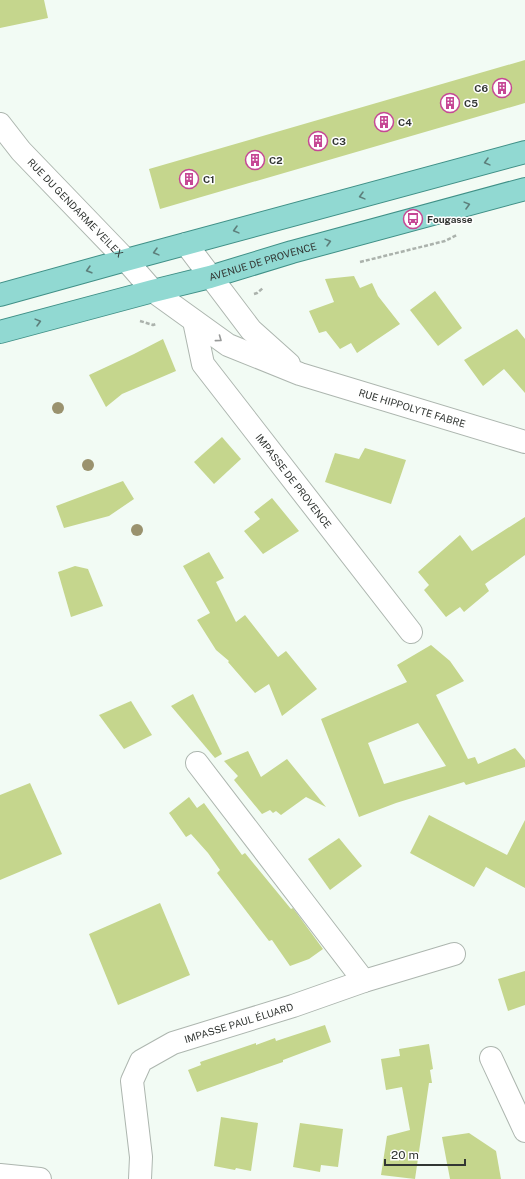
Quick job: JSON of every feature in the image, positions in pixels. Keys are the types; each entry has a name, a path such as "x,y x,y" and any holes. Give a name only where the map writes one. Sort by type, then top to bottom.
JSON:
{"main road":[{"path":"0,295 525,152"},
{"name":"AVENUE DE PROVENCE","path":"0,332 210,277 292,252 525,189"}],"street":[{"name":"RUE DU GENDARME VEILEX","path":"0,124 21,151 126,260 153,291"},
{"name":"RUE HIPPOLYTE FABRE","path":"186,244 250,330 300,374"},
{"name":"RUE HIPPOLYTE FABRE","path":"153,291 228,345 300,374 525,442"},
{"name":"IMPASSE DE PROVENCE","path":"194,321 203,364 411,632"},
{"path":"197,763 364,982"},
{"name":"IMPASSE PAUL ÉLUARD","path":"140,1179 141,1156 132,1081 141,1061 173,1043 454,954"},
{"path":"490,1058 525,1131"},
{"path":"0,1175 40,1179"}],"building":[{"path":"0,0 44,0 48,18 0,28"},
{"path":"525,60 525,103 160,209 149,169"},
{"path":"354,276 360,288 372,283 378,296 400,324 357,353 351,343 340,349 326,331 319,333 309,311 334,302 325,279"},
{"path":"435,291 462,328 438,346 410,310"},
{"path":"517,329 525,339 525,393 504,369 483,386 464,360"},
{"path":"163,339 176,371 122,394 106,407 89,375"},
{"path":"222,437 241,459 214,484 194,462"},
{"path":"365,448 406,460 391,504 325,482 335,453 359,459"},
{"path":"123,481 134,499 109,516 64,528 56,506"},
{"path":"272,498 299,531 263,554 244,531 260,519 254,512"},
{"path":"525,517 525,555 485,584 489,591 464,612 460,607 446,617 424,590 429,585 418,572 460,535 472,551"},
{"path":"209,552 224,578 216,582 236,622 245,615 278,657 286,651 317,689 282,716 269,684 255,693 228,662 229,661 216,650 197,620 210,613 183,566"},
{"path":"75,566 88,569 103,606 71,617 58,572"},
{"path":"431,645 450,661 464,681 436,695 468,759 475,757 478,764 515,748 525,760 525,767 466,785 464,782 396,803 359,817 321,719 407,682 397,665","holes":["418,723 446,766 384,784 368,743"]},
{"path":"193,694 222,754 215,758 171,706"},
{"path":"131,701 152,735 124,749 99,715"},
{"path":"248,751 261,777 287,759 326,807 306,797 281,815 276,811 273,813 270,810 262,814 234,780 238,776 224,761"},
{"path":"30,783 62,854 0,880 0,795"},
{"path":"189,797 197,808 204,803 242,855 245,853 291,909 293,908 323,949 309,959 290,966 272,940 269,941 217,873 220,870 208,853 191,834 186,837 169,813"},
{"path":"429,815 507,855 525,820 525,888 486,867 474,887 410,853"},
{"path":"339,838 362,866 330,890 308,859"},
{"path":"160,903 190,975 118,1005 89,934"},
{"path":"525,971 525,1005 508,1011 498,979"},
{"path":"325,1025 331,1042 283,1060 283,1062 197,1092 188,1070 201,1065 200,1062 256,1043 256,1045 275,1038 276,1041"},
{"path":"429,1044 433,1069 430,1070 432,1083 429,1083 415,1179 381,1175 387,1136 410,1130 402,1087 386,1090 381,1059 400,1056 399,1049"},
{"path":"221,1117 258,1123 251,1171 214,1166"},
{"path":"300,1123 343,1129 338,1167 321,1165 320,1172 293,1167"},
{"path":"469,1133 496,1151 501,1179 450,1179 442,1137"}],"place":[{"name":"C6","path":"502,88"},
{"name":"C5","path":"450,103"},
{"name":"C4","path":"384,122"},
{"name":"C3","path":"318,141"},
{"name":"C2","path":"255,160"},
{"name":"C1","path":"189,179"},
{"name":"Fougasse","path":"413,219"}]}
